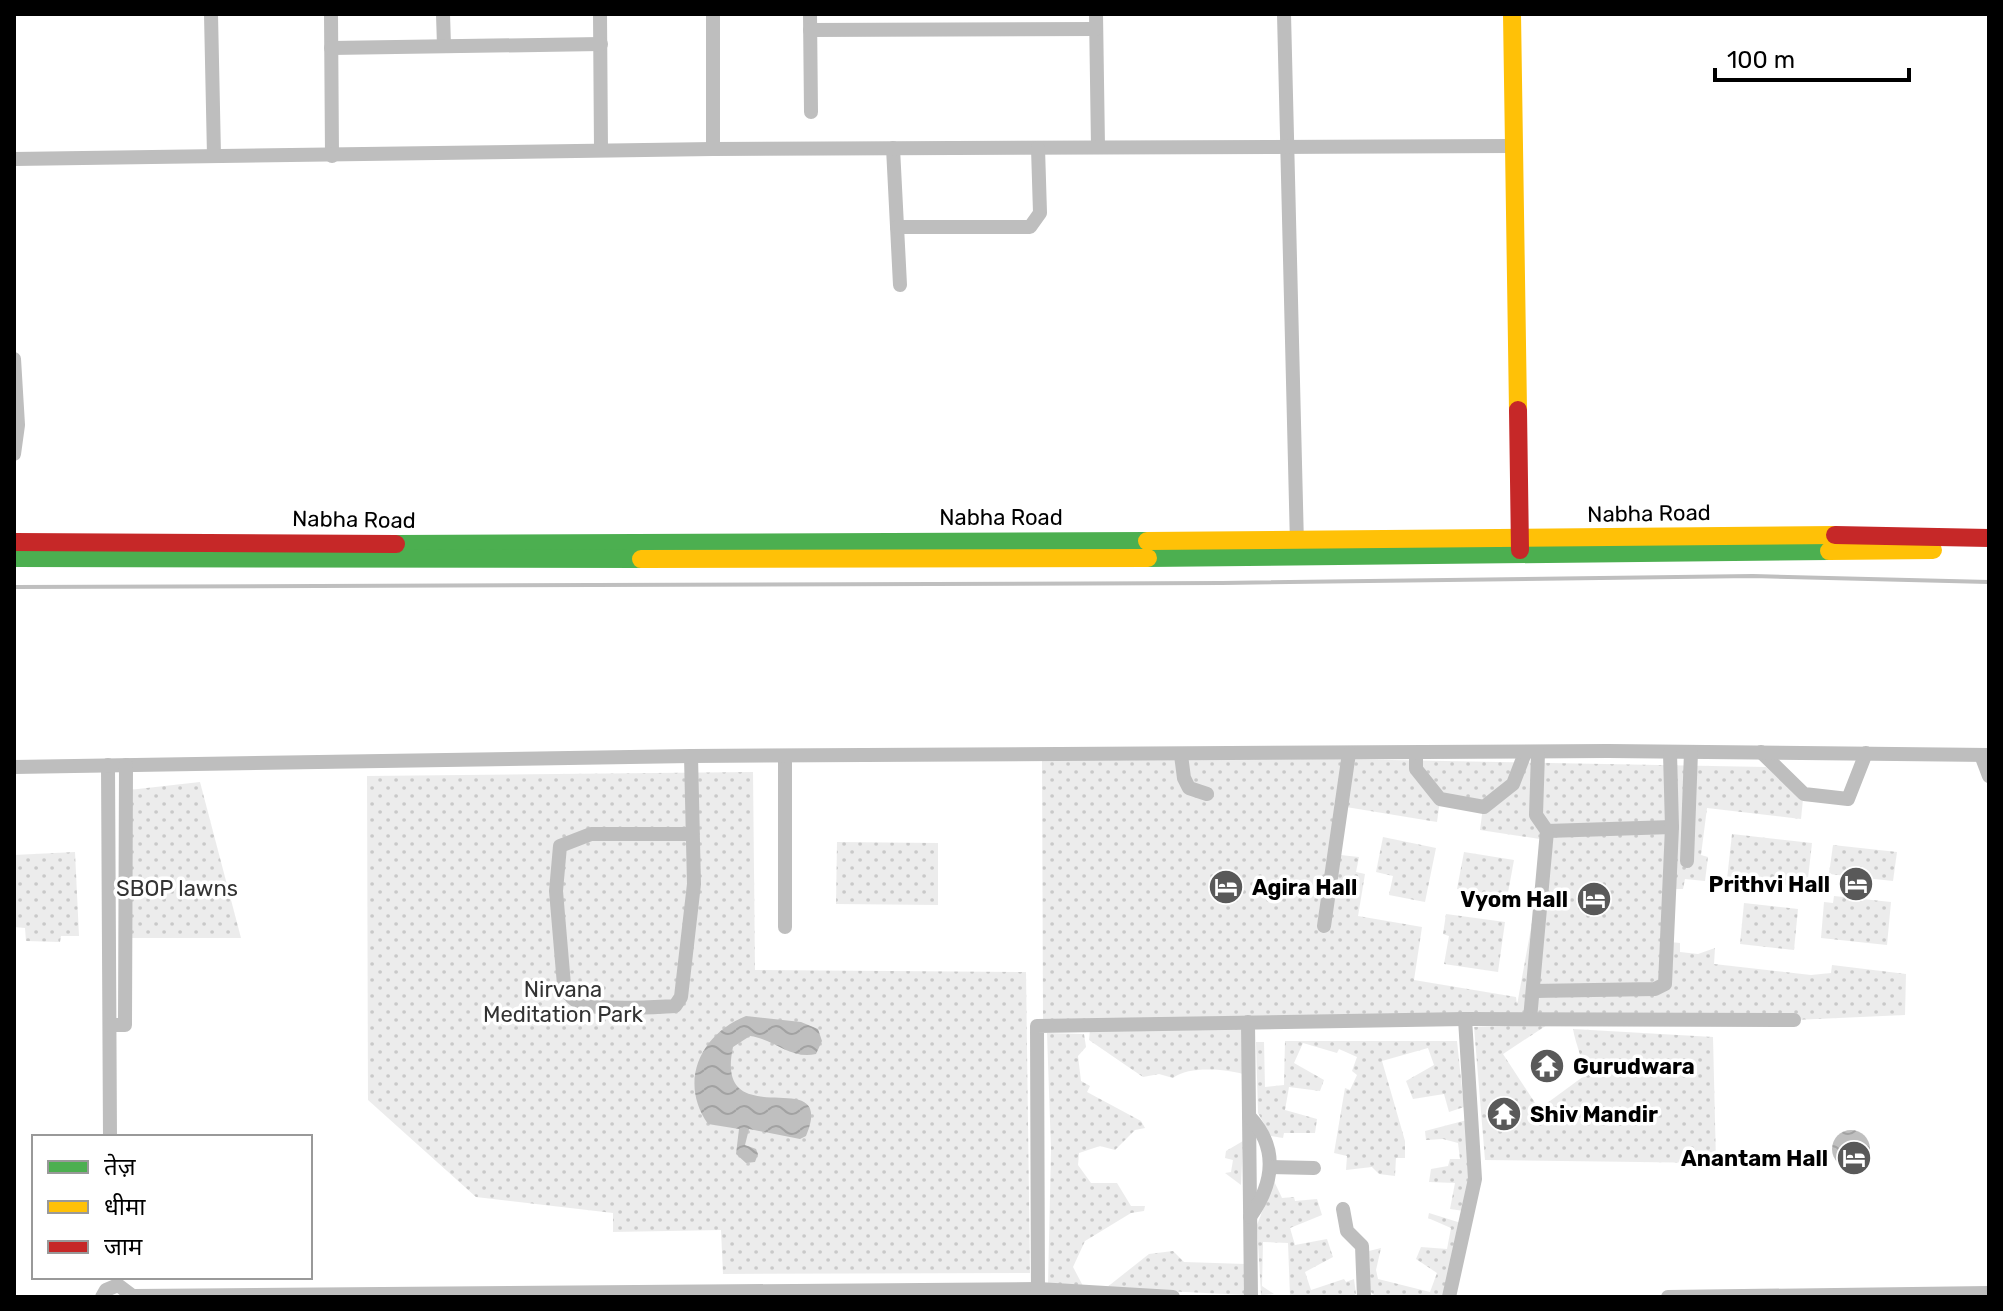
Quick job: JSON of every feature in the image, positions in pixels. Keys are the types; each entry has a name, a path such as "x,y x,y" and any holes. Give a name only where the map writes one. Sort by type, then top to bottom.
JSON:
{"main road":[{"path":"1512,14 1511,146 1520,547"},
{"name":"Nabha Road","path":"14,542 1520,547 1897,543 1989,538"},
{"name":"Nabha Road","path":"1897,543 1989,549"},
{"name":"Nabha Road","path":"14,558 927,560 1297,547"}],"street":[{"path":"211,14 214,156"},
{"path":"331,14 332,156"},
{"path":"443,14 444,46"},
{"path":"600,14 601,150"},
{"path":"713,14 713,149"},
{"path":"810,14 811,112"},
{"path":"956,14 956,31"},
{"path":"1284,14 1297,547"},
{"path":"810,30 956,31 1096,21 1098,147"},
{"path":"331,48 601,44"},
{"path":"14,159 713,149 1511,146"},
{"path":"893,148 900,285"},
{"path":"897,227 1030,227 1040,213 1038,148"},
{"path":"14,359 18,425 14,454"},
{"path":"1687,861 1691,752"},
{"path":"1761,752 1804,794 1848,799 1866,753"},
{"path":"14,767 691,756 1761,752 1985,755 1989,776"},
{"path":"1324,926 1349,753"},
{"path":"1416,753 1416,769 1440,799 1484,807 1513,784 1531,753"},
{"path":"1530,1019 1547,831 1536,815 1531,753"},
{"path":"1533,991 1655,989 1665,984 1672,827 1670,753"},
{"path":"1181,755 1184,778 1189,788 1207,794"},
{"path":"691,756 693,834 694,884 681,997 675,1006 583,1005 570,998 564,985 556,891 560,846 591,834 693,834"},
{"path":"785,756 785,927"},
{"path":"108,765 117,1025"},
{"path":"110,1135 126,765"},
{"path":"1547,831 1672,827"},
{"path":"1449,1297 1475,1179 1465,1019"},
{"path":"1038,1293 1037,1026 1465,1019 1794,1020"},
{"path":"1248,1022 1251,1297"},
{"path":"1249,1116 1258,1125 1270,1167 1268,1189 1250,1217"},
{"path":"1270,1167 1314,1168"},
{"path":"1343,1209 1347,1231 1362,1246 1364,1297"},
{"path":"108,1287 125,1286 134,1296 1038,1293 1173,1297"},
{"path":"1668,1297 1989,1293"}],"green space":[{"path":"1130,755 1766,767 1803,799 1801,819 1707,808 1701,855 1708,857 1705,881 1685,879 1683,889 1676,889 1670,942 1680,943 1680,952 1698,954 1715,948 1714,964 1811,975 1831,973 1832,965 1906,974 1905,1015 1794,1020 1043,1021 1042,761","holes":["1440,800 1483,807 1480,830 1540,839 1546,846 1517,1005 1516,997 1414,980 1422,927 1358,916 1365,874 1356,872 1359,857 1331,854 1340,806 1437,822"]},
{"name":"Nirvana Meditation Park","path":"753,772 755,970 1026,972 1030,1273 723,1274 721,1230 613,1232 613,1213 476,1197 368,1100 367,776"},
{"name":"SBOP lawns","path":"200,782 241,938 129,938 129,790"},
{"path":"1732,834 1812,843 1807,887 1727,879"},
{"path":"1383,837 1436,848 1425,902 1389,895 1393,876 1376,872"},
{"path":"837,842 938,843 938,905 836,904"},
{"path":"1833,845 1897,852 1893,881 1829,874"},
{"path":"75,852 79,936 61,936 60,942 26,941 25,928 14,927 14,855"},
{"path":"1464,852 1514,860 1507,898 1457,889"},
{"path":"1834,896 1891,902 1887,945 1821,938 1824,902 1833,903"},
{"path":"1744,903 1798,909 1794,950 1740,944"},
{"path":"1446,914 1505,922 1498,972 1444,964 1449,936 1443,934"},
{"path":"1547,1025 1503,1054 1539,1109 1584,1076 1573,1029 1713,1037 1716,1163 1485,1160 1474,1027"},
{"path":"1243,1027 1243,1074 1207,1070 1188,1072 1173,1078 1159,1074 1143,1077 1089,1040 1090,1030"},
{"path":"1047,1033 1084,1034 1086,1047 1078,1056 1081,1081 1090,1086 1087,1092 1141,1121 1145,1128 1135,1130 1115,1150 1100,1146 1079,1153 1078,1165 1091,1183 1117,1183 1131,1206 1145,1206 1144,1211 1131,1213 1085,1241 1073,1267 1083,1286 1048,1285 1051,1150"},
{"path":"1285,1041 1457,1041 1464,1107 1449,1112 1444,1094 1413,1099 1406,1081 1434,1065 1428,1048 1382,1061 1405,1141 1405,1158 1396,1158 1395,1176 1379,1174 1372,1167 1346,1170 1347,1156 1334,1153 1345,1088 1350,1090 1357,1075 1352,1071 1357,1057 1339,1049 1337,1053 1303,1043 1294,1063 1324,1080 1320,1091 1289,1087 1285,1110 1317,1119 1315,1133 1284,1133 1283,1138 1271,1136 1258,1113 1256,1042 1264,1042 1265,1087 1284,1085"},
{"path":"1467,1120 1475,1142 1464,1211 1450,1209 1455,1183 1429,1182 1431,1169 1448,1166 1450,1159 1460,1159 1458,1143 1443,1139 1426,1140 1425,1131"},
{"path":"1243,1141 1241,1185 1225,1173 1231,1172 1233,1160 1225,1158 1226,1151"},
{"path":"1274,1181 1282,1198 1294,1197 1295,1201 1317,1199 1322,1215 1290,1228 1295,1245 1327,1239 1333,1257 1305,1272 1311,1290 1344,1279 1346,1282 1354,1279 1356,1294 1351,1297 1290,1296 1288,1243 1263,1242 1262,1286 1274,1294 1261,1295 1257,1225"},
{"path":"1429,1213 1461,1223 1443,1296 1376,1297 1370,1291 1369,1251 1381,1248 1376,1270 1378,1279 1430,1292 1437,1273 1416,1259 1421,1247 1447,1249 1451,1228 1428,1218"},
{"path":"1173,1251 1184,1262 1246,1264 1245,1295 1106,1288 1149,1254"}],"water":[{"path":"746,1016 801,1022 818,1029 822,1041 816,1054 807,1055 790,1052 750,1036 733,1047 732,1074 740,1089 756,1096 805,1103 811,1114 806,1136 800,1139 749,1129 745,1145 756,1149 758,1154 755,1162 746,1163 736,1154 739,1129 708,1124 699,1108 695,1076 706,1047 717,1034"},
{"path":"1851,1130 1864,1136 1870,1149 1864,1162 1851,1168 1838,1162 1832,1149 1838,1136"}],"waterway":[{"path":"14,587 1222,583 1753,576 1989,582"}],"traffic: fast":[{"path":"396,544 1147,541"},
{"path":"1148,558 1829,551"},
{"path":"14,558 641,559"}],"traffic: slow":[{"path":"1512,14 1518,410"},
{"path":"1147,541 1835,535"},
{"path":"1829,551 1933,550"},
{"path":"641,559 1148,558"}],"traffic: jam":[{"path":"1518,410 1520,550"},
{"path":"1835,535 1989,538"},
{"path":"14,542 396,544"}],"place":[{"name":"Prithvi Hall","path":"1856,884"},
{"name":"Agira Hall","path":"1226,887"},
{"name":"Vyom Hall","path":"1594,899"},
{"name":"Gurudwara","path":"1547,1066"},
{"name":"Shiv Mandir","path":"1504,1114"},
{"name":"Anantam Hall","path":"1854,1158"}]}
